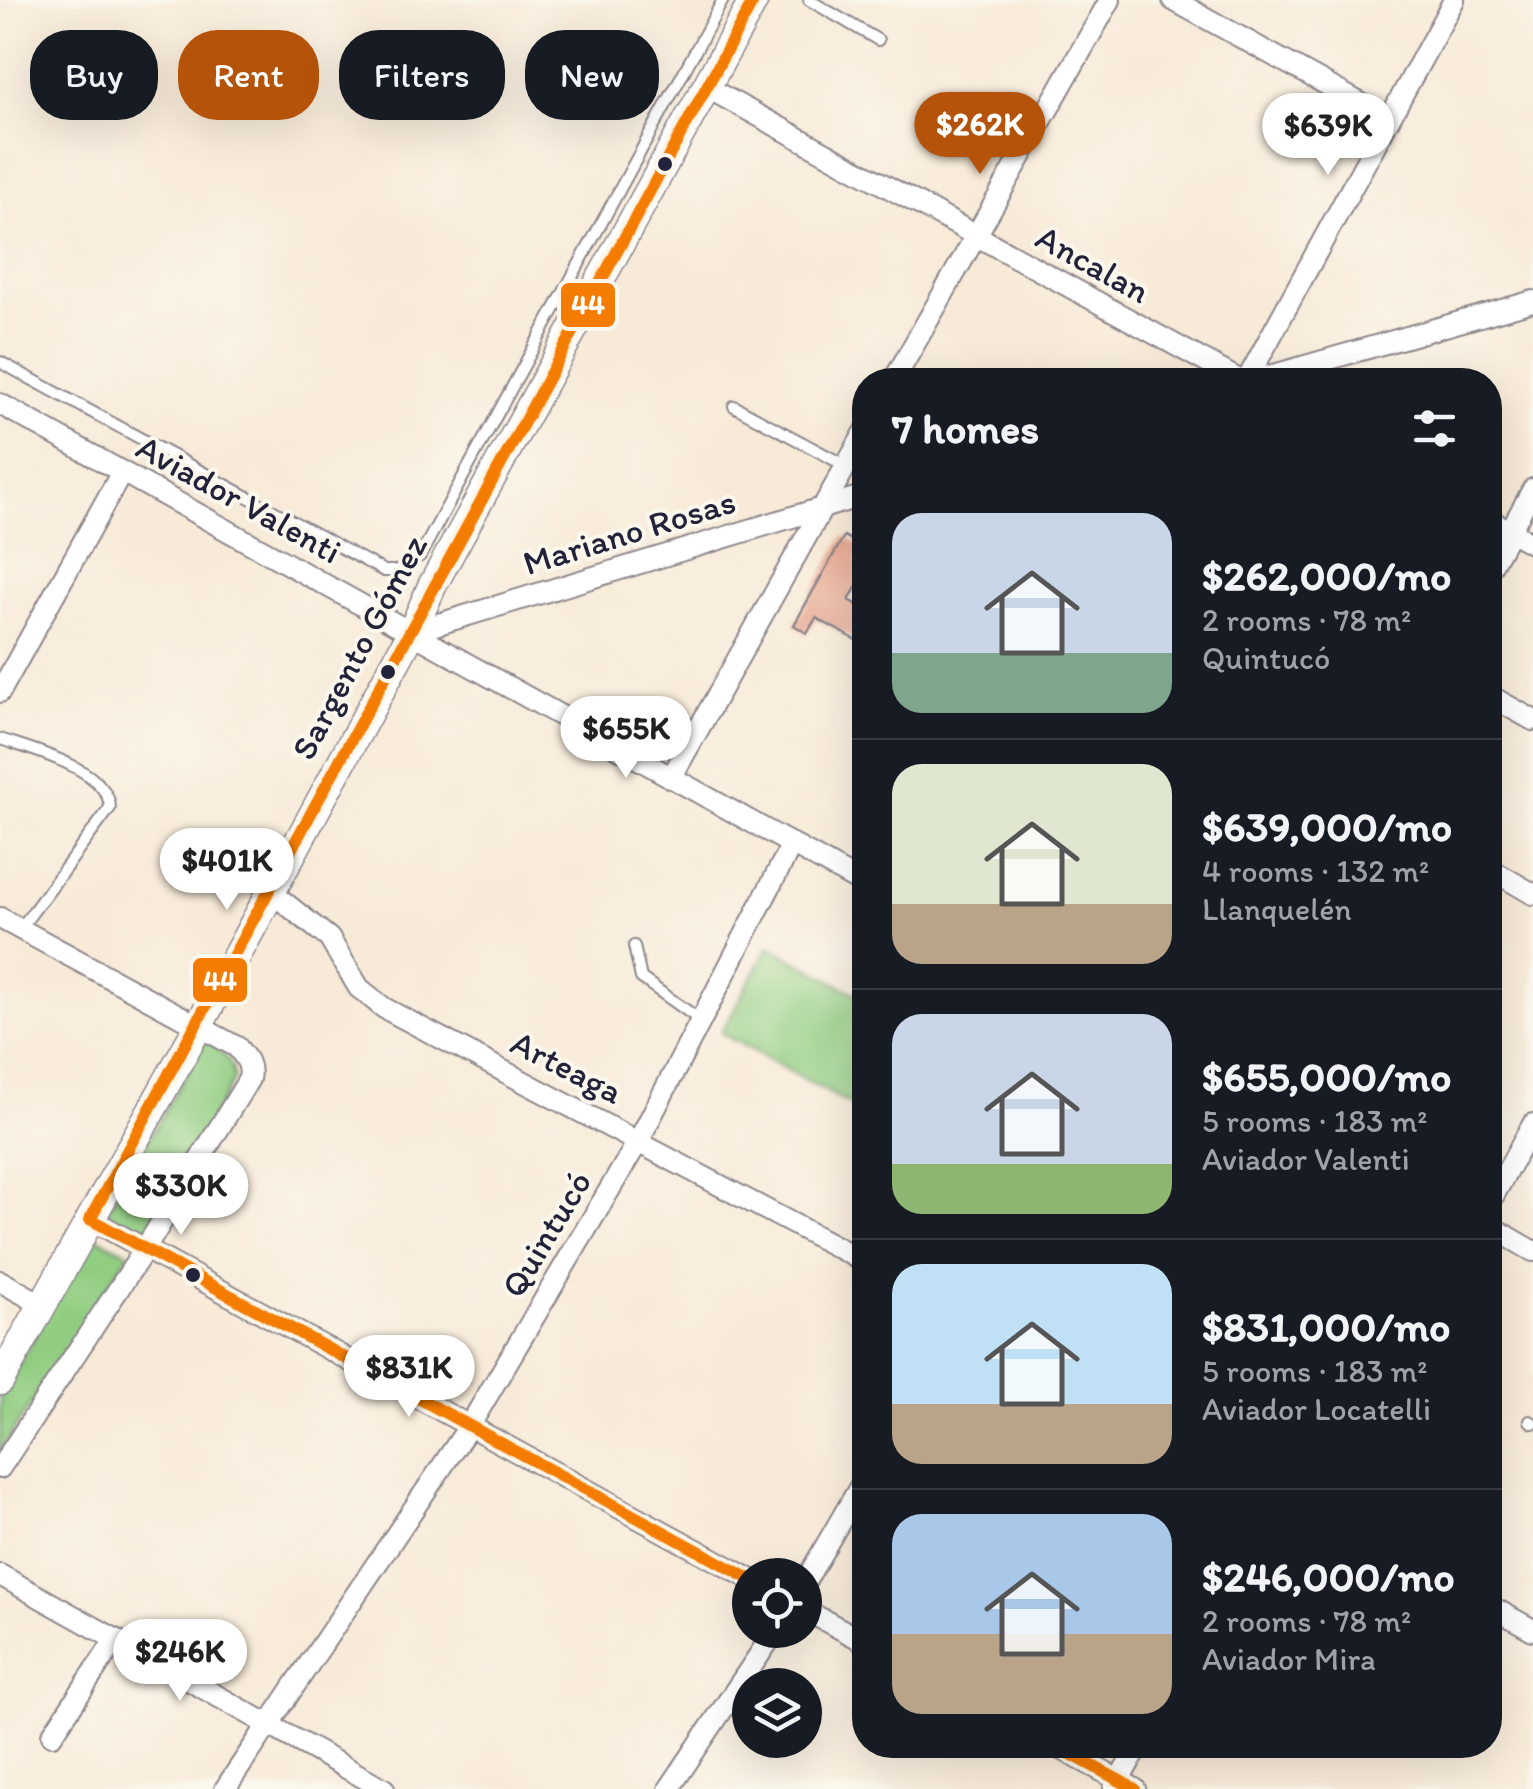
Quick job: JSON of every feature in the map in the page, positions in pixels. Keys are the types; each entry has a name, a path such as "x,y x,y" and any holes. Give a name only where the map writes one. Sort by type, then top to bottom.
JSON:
{"main road":[{"name":"Sargento Gómez","path":"0,1381 198,1027 412,632 432,586 754,0"}],"street":[{"path":"901,368 1110,0"},
{"path":"1173,0 1389,118"},
{"path":"1250,368 1454,0"},
{"name":"Ancalan","path":"706,86 1221,368"},
{"path":"1298,368 1533,301"},
{"name":"Aviador Valenti","path":"0,404 852,878"},
{"path":"672,778 852,455"},
{"path":"0,692 122,472"},
{"path":"1502,546 1533,490"},
{"name":"Mariano Rosas","path":"412,632 852,499"},
{"path":"1502,527 1533,544"},
{"path":"1502,703 1533,720"},
{"name":"Quintucó","path":"225,1789 470,1425 639,1140 792,844"},
{"path":"1502,876 1533,894"},
{"name":"Arteaga","path":"271,892 329,938 359,988 384,1008 852,1255"},
{"path":"0,918 237,1047 251,1070 145,1249 0,1468"},
{"path":"1502,1180 1533,1124"},
{"path":"90,1219 732,1569"},
{"path":"1502,1233 1533,1250"},
{"path":"0,1281 43,1305"},
{"path":"819,1558 852,1501"},
{"path":"0,1574 384,1789"},
{"path":"1502,1613 1533,1630"},
{"path":"822,1619 852,1635"},
{"path":"52,1735 116,1639"},
{"path":"669,1789 764,1648"},
{"path":"1076,1758 1122,1786 1134,1758"}],"lane":[{"path":"0,362 384,571 397,571 420,556 724,0"},
{"path":"809,0 878,40"},
{"path":"734,406 846,466"},
{"path":"0,738 60,760 106,790 110,798 110,808 20,928"},
{"path":"634,946 641,978 701,1021"}],"green space":[{"path":"769,946 852,992 852,1106 721,1033"},
{"path":"206,1039 229,1062 234,1080 142,1239 106,1213"},
{"path":"91,1235 130,1253 0,1452 0,1397"}],"building":[{"path":"844,536 852,541 852,638 816,618 807,633 794,625"}],"transit line":[{"name":"44","path":"90,1219 754,0"},
{"name":"44","path":"90,1219 732,1569"},
{"name":"44","path":"1078,1758 1135,1789"}]}
